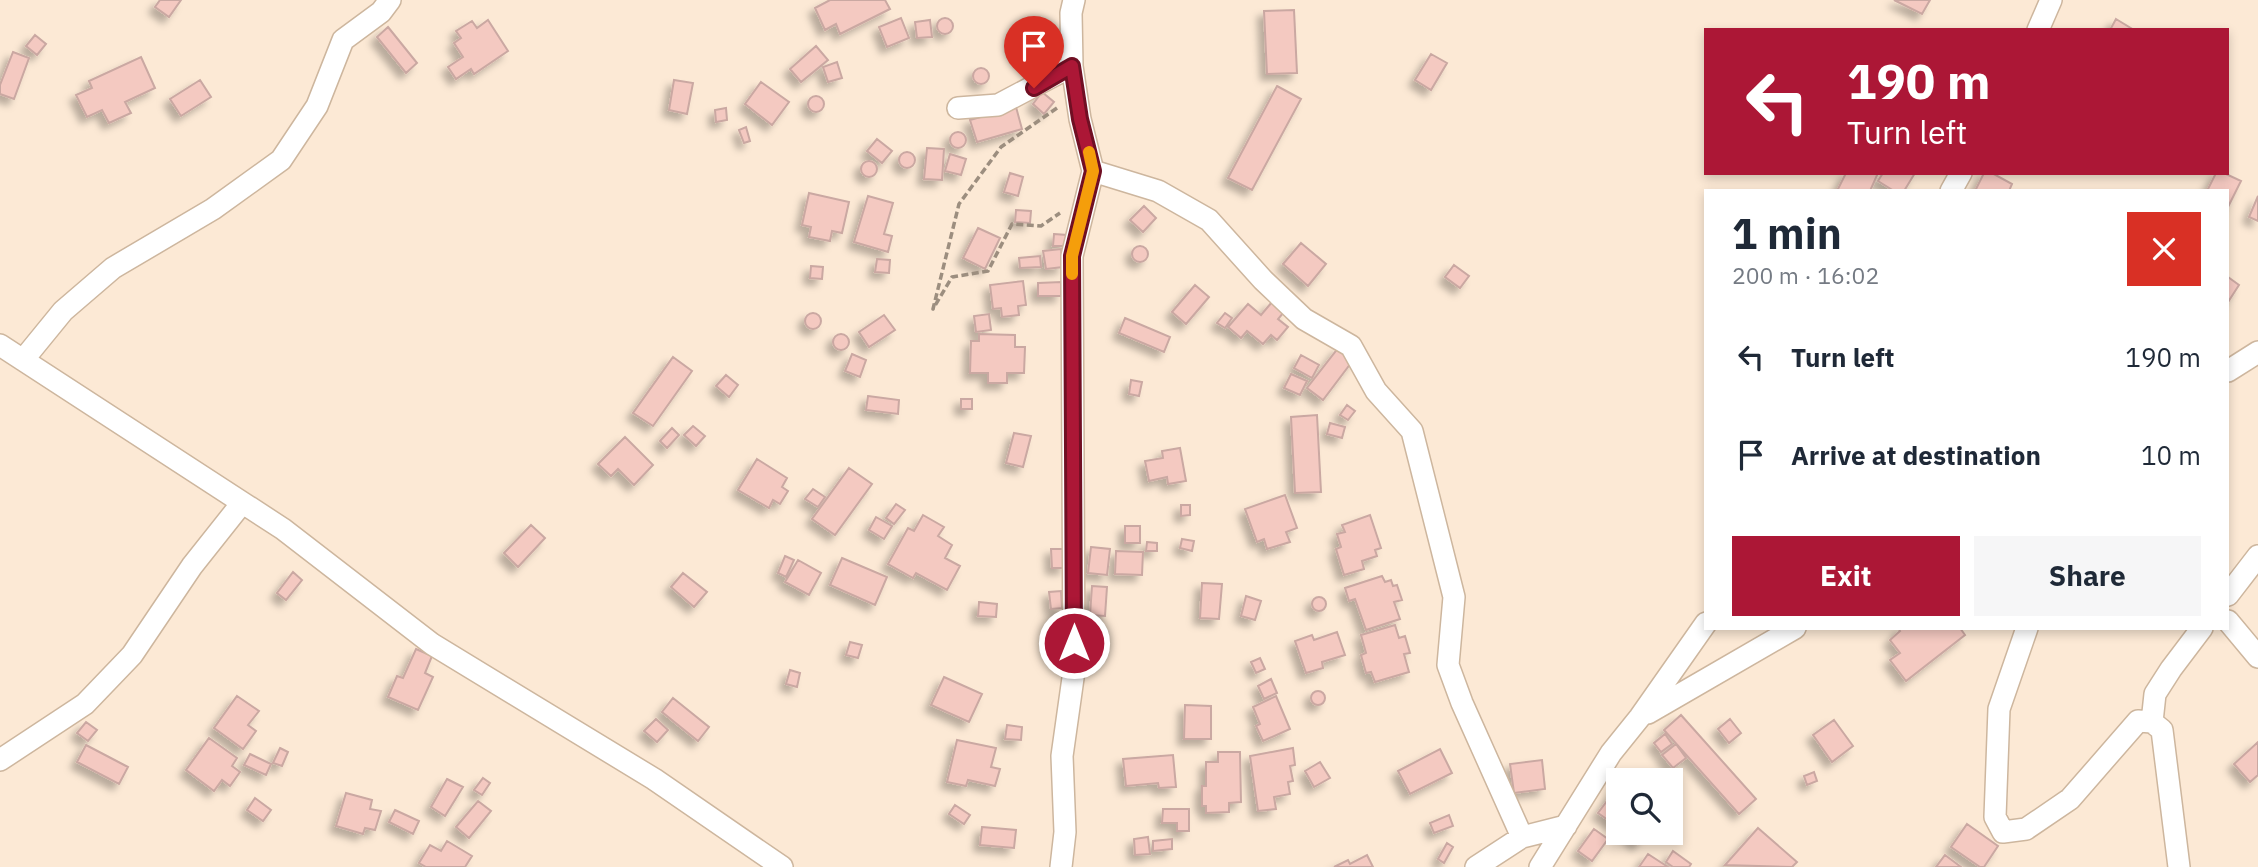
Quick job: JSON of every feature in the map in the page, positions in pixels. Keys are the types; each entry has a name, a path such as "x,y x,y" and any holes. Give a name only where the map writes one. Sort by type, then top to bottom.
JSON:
{"street":[{"path":"23,360 63,311 114,268 213,209 281,160 317,106 343,40 381,12 390,0"},
{"path":"1061,867 1065,832 1062,756 1074,671 1072,256 1093,171 1072,66 1071,13 1074,0"},
{"path":"2039,28 2051,0"},
{"path":"958,108 998,105 1072,66"},
{"path":"1093,171 1158,191 1209,220 1263,280 1304,318 1351,346 1376,391 1412,431 1454,597 1448,664 1462,703 1522,837"},
{"path":"0,345 283,529 432,644 654,779 782,867"},
{"path":"2229,369 2258,352"},
{"path":"0,760 85,704 132,655 192,566 243,503"},
{"path":"2229,594 2258,556"},
{"path":"2229,622 2258,657"},
{"path":"1540,867 1611,753 1640,717 1704,626"},
{"path":"1640,717 1792,630"},
{"path":"2026,630 1999,709 1995,817 2003,832 2026,829 2070,799 2138,721 2152,722 2162,730 2179,867"},
{"path":"2152,722 2155,694 2200,630"},
{"path":"1476,867 1522,837 1566,826"}],"path":[{"path":"1076,94 1001,147 959,204 933,309 952,277 988,271 1012,224 1041,226 1087,195"}],"building":[{"path":"160,0 181,0 169,17 155,7"},
{"path":"830,0 885,0 890,9 840,34 836,24 825,30 815,8"},
{"path":"1894,0 1930,0 1922,14"},
{"path":"1294,10 1297,73 1267,74 1264,11"},
{"path":"901,18 909,38 887,47 879,27"},
{"path":"942,18 948,18 953,26 951,32 942,34 937,29 937,23"},
{"path":"2116,19 2131,28 2111,28"},
{"path":"488,20 508,51 474,74 471,69 456,79 448,67 463,57 454,43 461,38 456,31 472,21 477,28"},
{"path":"930,20 932,37 917,38 915,22"},
{"path":"388,27 417,63 406,73 377,37"},
{"path":"35,35 46,44 37,55 26,46"},
{"path":"816,46 828,60 801,82 790,69"},
{"path":"13,52 29,58 14,99 0,94 0,85"},
{"path":"1431,54 1447,63 1431,90 1415,80"},
{"path":"141,57 155,88 125,102 131,113 109,123 102,110 87,117 76,95 92,88 89,81"},
{"path":"837,62 842,78 828,82 823,67"},
{"path":"978,68 984,68 989,76 987,82 978,84 973,79 973,73"},
{"path":"200,80 211,97 181,116 170,99"},
{"path":"674,80 693,83 687,114 669,110"},
{"path":"761,82 789,102 772,125 745,104"},
{"path":"1277,86 1301,99 1252,190 1228,178"},
{"path":"1042,92 1054,102 1044,114 1033,104"},
{"path":"813,96 819,96 824,104 822,110 813,112 808,107 808,101"},
{"path":"1016,107 1022,129 977,142 970,120"},
{"path":"726,108 727,120 716,122 715,110"},
{"path":"746,127 750,141 744,143 739,130"},
{"path":"955,132 961,132 966,140 964,146 955,148 950,143 950,137"},
{"path":"877,139 892,151 882,163 867,151"},
{"path":"927,148 944,149 942,180 924,179"},
{"path":"904,152 910,152 915,160 913,166 904,168 899,163 899,157"},
{"path":"950,154 966,159 961,175 945,171"},
{"path":"866,161 872,161 877,169 875,175 866,177 861,172 861,166"},
{"path":"1010,173 1023,177 1018,196 1004,192"},
{"path":"1845,175 1877,175 1871,189 1838,189"},
{"path":"1882,175 1914,175 1905,189 1891,189 1878,181"},
{"path":"1983,175 1996,175 2012,184 2010,189 1976,189"},
{"path":"2215,175 2228,175 2241,181 2229,205 2229,189 2208,189"},
{"path":"809,193 849,202 842,233 832,231 830,241 809,237 811,227 802,225"},
{"path":"868,196 893,203 884,234 892,236 888,252 854,242"},
{"path":"2258,196 2258,221 2249,217"},
{"path":"1144,206 1156,218 1143,232 1130,220"},
{"path":"1016,210 1031,211 1030,223 1015,222"},
{"path":"978,228 1000,238 985,269 963,258"},
{"path":"1054,234 1067,235 1066,246 1053,246"},
{"path":"1301,243 1326,264 1308,286 1283,264"},
{"path":"1137,246 1143,246 1148,254 1146,260 1137,262 1132,257 1132,251"},
{"path":"1061,249 1063,267 1046,269 1043,251"},
{"path":"1040,256 1041,267 1020,268 1019,258"},
{"path":"877,259 890,260 889,273 875,272"},
{"path":"1454,265 1469,276 1460,288 1445,277"},
{"path":"811,266 823,267 822,279 810,278"},
{"path":"2229,278 2239,285 2229,300"},
{"path":"1023,281 1026,305 1018,306 1019,315 1002,317 1001,308 993,309 990,285"},
{"path":"1061,282 1061,296 1038,296 1038,283"},
{"path":"1195,285 1209,297 1186,324 1172,312"},
{"path":"1272,302 1284,312 1278,319 1288,327 1277,340 1271,335 1263,344 1247,331 1241,338 1228,327 1248,304 1261,315"},
{"path":"810,313 816,313 821,321 819,327 810,329 805,324 805,318"},
{"path":"1225,313 1232,318 1225,328 1217,323"},
{"path":"989,314 991,330 976,332 974,316"},
{"path":"884,315 895,330 869,347 859,332"},
{"path":"1125,318 1170,337 1164,352 1119,333"},
{"path":"838,334 844,334 849,342 847,348 838,350 833,345 833,339"},
{"path":"979,334 1015,335 1015,347 1025,347 1024,373 1007,373 1007,383 988,383 988,373 970,373 971,341 979,341"},
{"path":"1339,347 1354,359 1323,400 1307,388"},
{"path":"852,354 866,360 860,377 845,371"},
{"path":"1301,355 1319,365 1312,378 1294,368"},
{"path":"673,357 692,371 653,426 633,413"},
{"path":"1291,374 1307,381 1300,395 1284,388"},
{"path":"726,375 738,385 729,397 716,386"},
{"path":"1131,380 1142,382 1139,396 1129,394"},
{"path":"868,396 899,400 898,414 866,410"},
{"path":"961,399 972,399 972,409 961,409"},
{"path":"1347,405 1355,411 1348,420 1340,415"},
{"path":"1317,415 1321,492 1295,493 1291,417"},
{"path":"1330,423 1345,427 1342,438 1327,434"},
{"path":"693,426 705,436 696,446 684,435"},
{"path":"672,428 679,435 667,448 660,441"},
{"path":"1014,433 1031,436 1023,467 1006,463"},
{"path":"625,437 653,465 634,485 618,469 611,476 598,464"},
{"path":"1180,448 1186,481 1168,484 1167,477 1149,481 1145,461 1163,458 1162,451"},
{"path":"757,459 787,478 782,487 788,491 780,504 773,500 769,508 738,490"},
{"path":"849,468 872,484 835,535 812,519"},
{"path":"813,489 825,497 818,507 805,499"},
{"path":"1285,495 1297,528 1286,532 1290,542 1267,549 1264,539 1257,542 1245,509"},
{"path":"896,504 905,510 894,524 886,518"},
{"path":"1181,505 1190,505 1190,515 1181,516"},
{"path":"923,515 944,527 938,536 952,545 945,558 960,566 947,590 916,573 913,578 888,564 908,528 914,531"},
{"path":"1370,515 1381,548 1375,550 1377,556 1362,561 1364,569 1344,575 1336,549 1341,547 1337,534 1345,532 1342,525"},
{"path":"876,517 892,526 884,539 869,530"},
{"path":"531,525 545,538 518,567 504,553"},
{"path":"1125,526 1140,526 1140,543 1125,543"},
{"path":"1182,539 1194,541 1192,551 1180,548"},
{"path":"1147,542 1157,543 1157,551 1146,551"},
{"path":"1091,547 1110,549 1107,575 1088,573"},
{"path":"1051,549 1064,549 1065,568 1052,568"},
{"path":"1116,551 1143,552 1142,575 1115,574"},
{"path":"785,556 794,560 786,577 778,573"},
{"path":"842,558 887,577 875,605 830,585"},
{"path":"798,560 821,573 809,595 785,582"},
{"path":"293,572 302,580 286,600 277,593"},
{"path":"683,573 707,592 694,607 671,587"},
{"path":"1382,576 1385,582 1391,580 1393,586 1397,585 1402,600 1394,602 1400,619 1366,630 1355,599 1349,601 1345,588"},
{"path":"1202,583 1222,584 1219,619 1200,618"},
{"path":"1092,586 1107,587 1105,616 1090,615"},
{"path":"1061,591 1062,608 1051,609 1049,592"},
{"path":"1246,596 1261,601 1255,620 1241,616"},
{"path":"1319,597 1324,599 1324,609 1319,611 1314,609 1312,604 1314,599"},
{"path":"979,602 997,604 996,617 978,616"},
{"path":"1395,625 1399,638 1405,636 1410,653 1404,654 1409,672 1375,682 1371,672 1366,673 1361,655 1366,653 1361,635"},
{"path":"1961,630 1965,635 1906,681 1890,660 1900,653 1890,640 1900,631"},
{"path":"1337,632 1345,655 1322,662 1323,668 1306,673 1295,641 1312,635 1314,640"},
{"path":"850,642 862,645 858,658 846,655"},
{"path":"416,649 432,656 425,673 433,677 418,710 388,697 397,676 403,678"},
{"path":"1260,658 1265,669 1256,673 1251,662"},
{"path":"790,670 800,673 797,687 786,684"},
{"path":"944,677 982,694 969,722 931,705"},
{"path":"1271,679 1277,693 1264,699 1258,686"},
{"path":"1318,691 1323,693 1323,703 1318,705 1313,703 1311,698 1313,693"},
{"path":"237,696 259,711 248,725 256,731 243,749 214,728"},
{"path":"1276,696 1290,729 1263,741 1256,726 1260,724 1253,707"},
{"path":"673,698 709,727 698,741 662,712"},
{"path":"1185,705 1211,706 1211,739 1184,739"},
{"path":"1681,715 1756,799 1739,814 1664,730"},
{"path":"656,719 668,730 657,742 644,731"},
{"path":"1730,719 1741,733 1729,743 1718,729"},
{"path":"1834,720 1853,746 1832,762 1813,735"},
{"path":"86,722 97,730 88,741 77,733"},
{"path":"1007,725 1022,727 1021,740 1005,739"},
{"path":"1665,734 1672,744 1661,752 1654,743"},
{"path":"209,738 237,758 232,766 240,772 230,786 222,780 214,791 186,770"},
{"path":"957,740 996,748 991,767 1000,769 995,786 968,780 966,786 947,782"},
{"path":"2258,742 2258,775 2250,782 2234,764"},
{"path":"1676,744 1686,758 1673,768 1662,755"},
{"path":"86,745 128,767 119,784 77,762"},
{"path":"280,748 288,752 282,766 273,763"},
{"path":"1293,748 1295,765 1290,766 1293,781 1288,782 1290,794 1274,797 1276,809 1258,811 1250,756"},
{"path":"1440,749 1452,773 1410,794 1398,771"},
{"path":"1218,752 1240,752 1241,802 1229,803 1229,812 1206,813 1206,806 1202,806 1202,786 1206,786 1206,762 1218,762"},
{"path":"250,754 271,764 266,775 244,765"},
{"path":"1173,755 1176,787 1159,788 1158,783 1126,786 1123,759"},
{"path":"1542,760 1545,789 1514,793 1510,764"},
{"path":"1320,762 1330,778 1314,787 1305,771"},
{"path":"1814,772 1817,781 1807,785 1804,776"},
{"path":"483,778 490,783 482,795 474,790"},
{"path":"447,779 463,787 445,816 431,807"},
{"path":"346,793 372,800 370,809 381,811 375,830 365,828 363,834 336,826"},
{"path":"255,798 271,810 263,821 247,810"},
{"path":"478,801 491,811 469,838 456,827"},
{"path":"1606,802 1606,819 1598,813"},
{"path":"955,805 970,815 964,824 949,814"},
{"path":"1163,809 1189,809 1189,831 1177,831 1177,823 1162,823"},
{"path":"395,810 419,821 413,834 389,822"},
{"path":"1449,815 1453,826 1434,833 1430,823"},
{"path":"1967,824 1998,846 1984,867 1951,847"},
{"path":"982,827 1016,830 1014,848 980,845"},
{"path":"1758,828 1797,862 1792,867 1725,865"},
{"path":"1594,829 1606,838 1606,842 1592,861 1578,851"},
{"path":"1148,837 1150,854 1135,855 1134,839"},
{"path":"1172,839 1172,849 1153,851 1153,841"},
{"path":"447,841 472,856 465,867 426,867 419,863 430,845 441,851"},
{"path":"1447,843 1453,847 1444,863 1438,859"},
{"path":"1673,851 1691,864 1689,867 1673,867 1666,862"},
{"path":"1648,854 1668,867 1639,867"},
{"path":"1367,855 1373,867 1334,867 1348,860 1350,864"},
{"path":"1945,855 1961,867 1936,867"}],"slow traffic":[{"path":"1072,274 1072,256 1093,171 1089,152"}],"route":[{"path":"1034,88 1072,66 1080,119 1093,171 1072,256 1074,643"}]}
